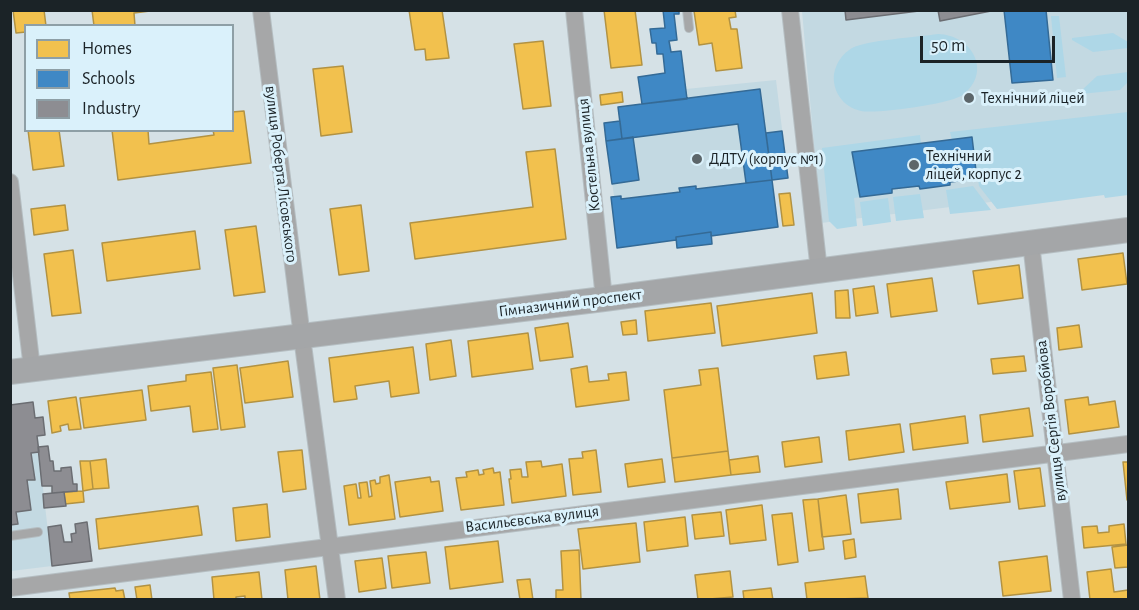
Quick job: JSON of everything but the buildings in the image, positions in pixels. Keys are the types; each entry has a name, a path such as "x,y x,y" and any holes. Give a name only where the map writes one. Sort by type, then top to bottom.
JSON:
{"main road":[{"name":"Гімназичний проспект","path":"21,370 604,299 1128,230"}],"street":[{"name":"вулиця Роберта Лісовського","path":"261,10 338,600"},
{"name":"Костельна вулиця","path":"574,10 604,299"},
{"path":"790,10 819,271"},
{"path":"10,182 21,370"},
{"name":"вулиця Сергія Воробйова","path":"1031,243 1072,600"},
{"name":"Васильєвська вулиця","path":"10,588 1128,444"}],"lane":[{"path":"687,10 689,28"},
{"path":"10,536 38,532"}],"shaded area":[{"name":"Технічний ліцей","path":"802,11 1128,11 1128,185 821,223"},
{"path":"1051,16 1059,16 1066,77 1057,78"},
{"path":"1113,33 1128,42 1128,48 1093,52 1072,40 1072,38"},
{"path":"938,34 950,36 969,47 977,65 977,75 972,85 957,98 931,105 869,112 851,107 836,91 835,70 842,56 852,48 881,41"},
{"path":"1128,72 1128,82 1120,90 1081,94 1081,91 1097,76"},
{"name":"ДДТУ (корпус №1)","path":"776,80 788,178 772,180 778,227 712,236 712,244 677,248 676,240 617,248 611,197 614,196 606,141 687,99 686,89"},
{"path":"1128,112 1128,195 1105,198 1104,195 997,209 979,186 972,137 952,140 950,132"},
{"path":"920,135 921,143 852,152 860,197 854,198 857,226 837,229 829,221 822,148"},
{"path":"973,186 991,210 950,214 946,190"},
{"path":"920,194 924,218 896,221 893,197"},
{"path":"888,198 891,222 863,226 860,202"},
{"path":"33,402 52,566 11,571 10,405"}],"place":[{"name":"Технічний ліцей","path":"969,98"},
{"name":"ДДТУ (корпус №1)","path":"697,159"},
{"name":"Технічний ліцей, корпус 2","path":"914,165"}]}
